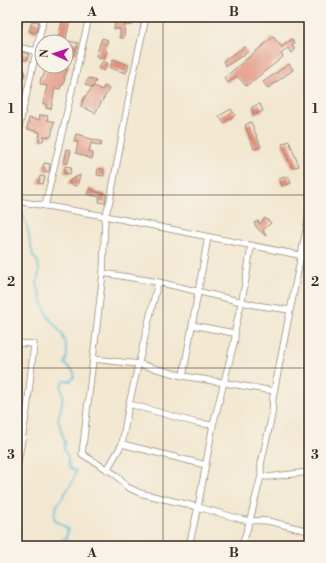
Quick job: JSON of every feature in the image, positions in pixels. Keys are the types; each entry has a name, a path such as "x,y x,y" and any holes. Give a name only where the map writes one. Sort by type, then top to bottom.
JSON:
{"street":[{"path":"40,34 44,17"},
{"path":"45,206 88,17"},
{"path":"146,17 133,76 110,201 105,216 103,273 82,454 116,475 127,487 140,493 244,520 268,521 309,531"},
{"path":"17,47 34,51"},
{"path":"17,136 34,60"},
{"path":"17,201 105,216 309,257"},
{"path":"242,546 250,520 260,476 261,464 272,415 274,391 309,215"},
{"path":"183,376 208,237"},
{"path":"189,546 198,507 213,425 242,302 251,246"},
{"path":"103,273 158,282 242,302 290,310"},
{"path":"107,470 122,444 129,404 158,282"},
{"path":"192,325 234,333"},
{"path":"17,343 34,344 27,410 17,468"},
{"path":"93,359 139,364 183,376 274,391"},
{"path":"129,404 197,423 213,425"},
{"path":"122,444 206,465"},
{"path":"260,476 268,477 309,472"}],"building":[{"path":"17,17 24,17 21,28 17,28"},
{"path":"125,17 133,17 133,25 125,25"},
{"path":"63,18 70,20 67,34 59,34"},
{"path":"32,21 39,22 36,33 29,31"},
{"path":"115,21 125,21 124,38 120,38 120,29 114,29"},
{"path":"273,37 282,47 292,39 295,43 292,45 295,50 292,53 288,48 281,54 283,57 246,86 237,76 228,83 224,78"},
{"path":"102,38 108,40 104,50 107,51 104,59 96,56"},
{"path":"74,42 78,43 74,55"},
{"path":"244,47 248,52 226,66 223,61"},
{"path":"17,51 29,54 27,60 17,58"},
{"path":"113,59 129,65 126,73 110,68"},
{"path":"103,61 108,64 104,71 98,68"},
{"path":"289,64 293,70 268,88 263,82"},
{"path":"17,69 25,70 24,77 17,75"},
{"path":"44,74 66,74 63,85 61,85 60,89 55,88 51,109 46,108 46,104 43,104 47,86 40,84 41,77 43,78"},
{"path":"89,78 96,81 92,88 85,84"},
{"path":"94,86 102,90 104,86 109,89 95,113 81,106 84,98"},
{"path":"260,104 263,111 254,115 252,107"},
{"path":"231,109 235,115 224,123 219,116"},
{"path":"40,115 48,116 47,120 54,122 51,137 44,136 43,141 39,141 40,132 27,129 29,118 39,120"},
{"path":"251,122 261,147 254,149 245,125"},
{"path":"76,134 102,142 101,146 91,143 89,152 93,153 92,159 76,153 78,142 74,141"},
{"path":"289,141 299,166 292,168 282,144"},
{"path":"67,149 71,150 68,163 64,163"},
{"path":"44,163 50,164 49,172 43,170"},
{"path":"65,166 71,167 70,174 64,173"},
{"path":"98,169 104,169 104,176 97,175"},
{"path":"80,175 77,186 69,184 70,180"},
{"path":"40,176 45,177 43,184 38,183"},
{"path":"288,176 291,183 282,186 279,179"},
{"path":"90,188 97,192 106,194 105,203 99,202 100,197 87,194"},
{"path":"265,218 271,223 263,230 266,236 254,223 258,221 260,224"}],"waterway":[{"path":"17,155 24,170 24,180 17,194"},
{"path":"17,206 22,212 27,226 33,256 38,262 39,271 37,284 43,304 49,318 62,334 66,344 67,356 65,364 74,372 74,377 70,381 64,381 61,386 63,395 58,419 65,443 64,450 68,457 69,467 76,471 71,485 56,508 54,515 55,521 62,524 68,530 66,538 58,543 57,546"}]}
